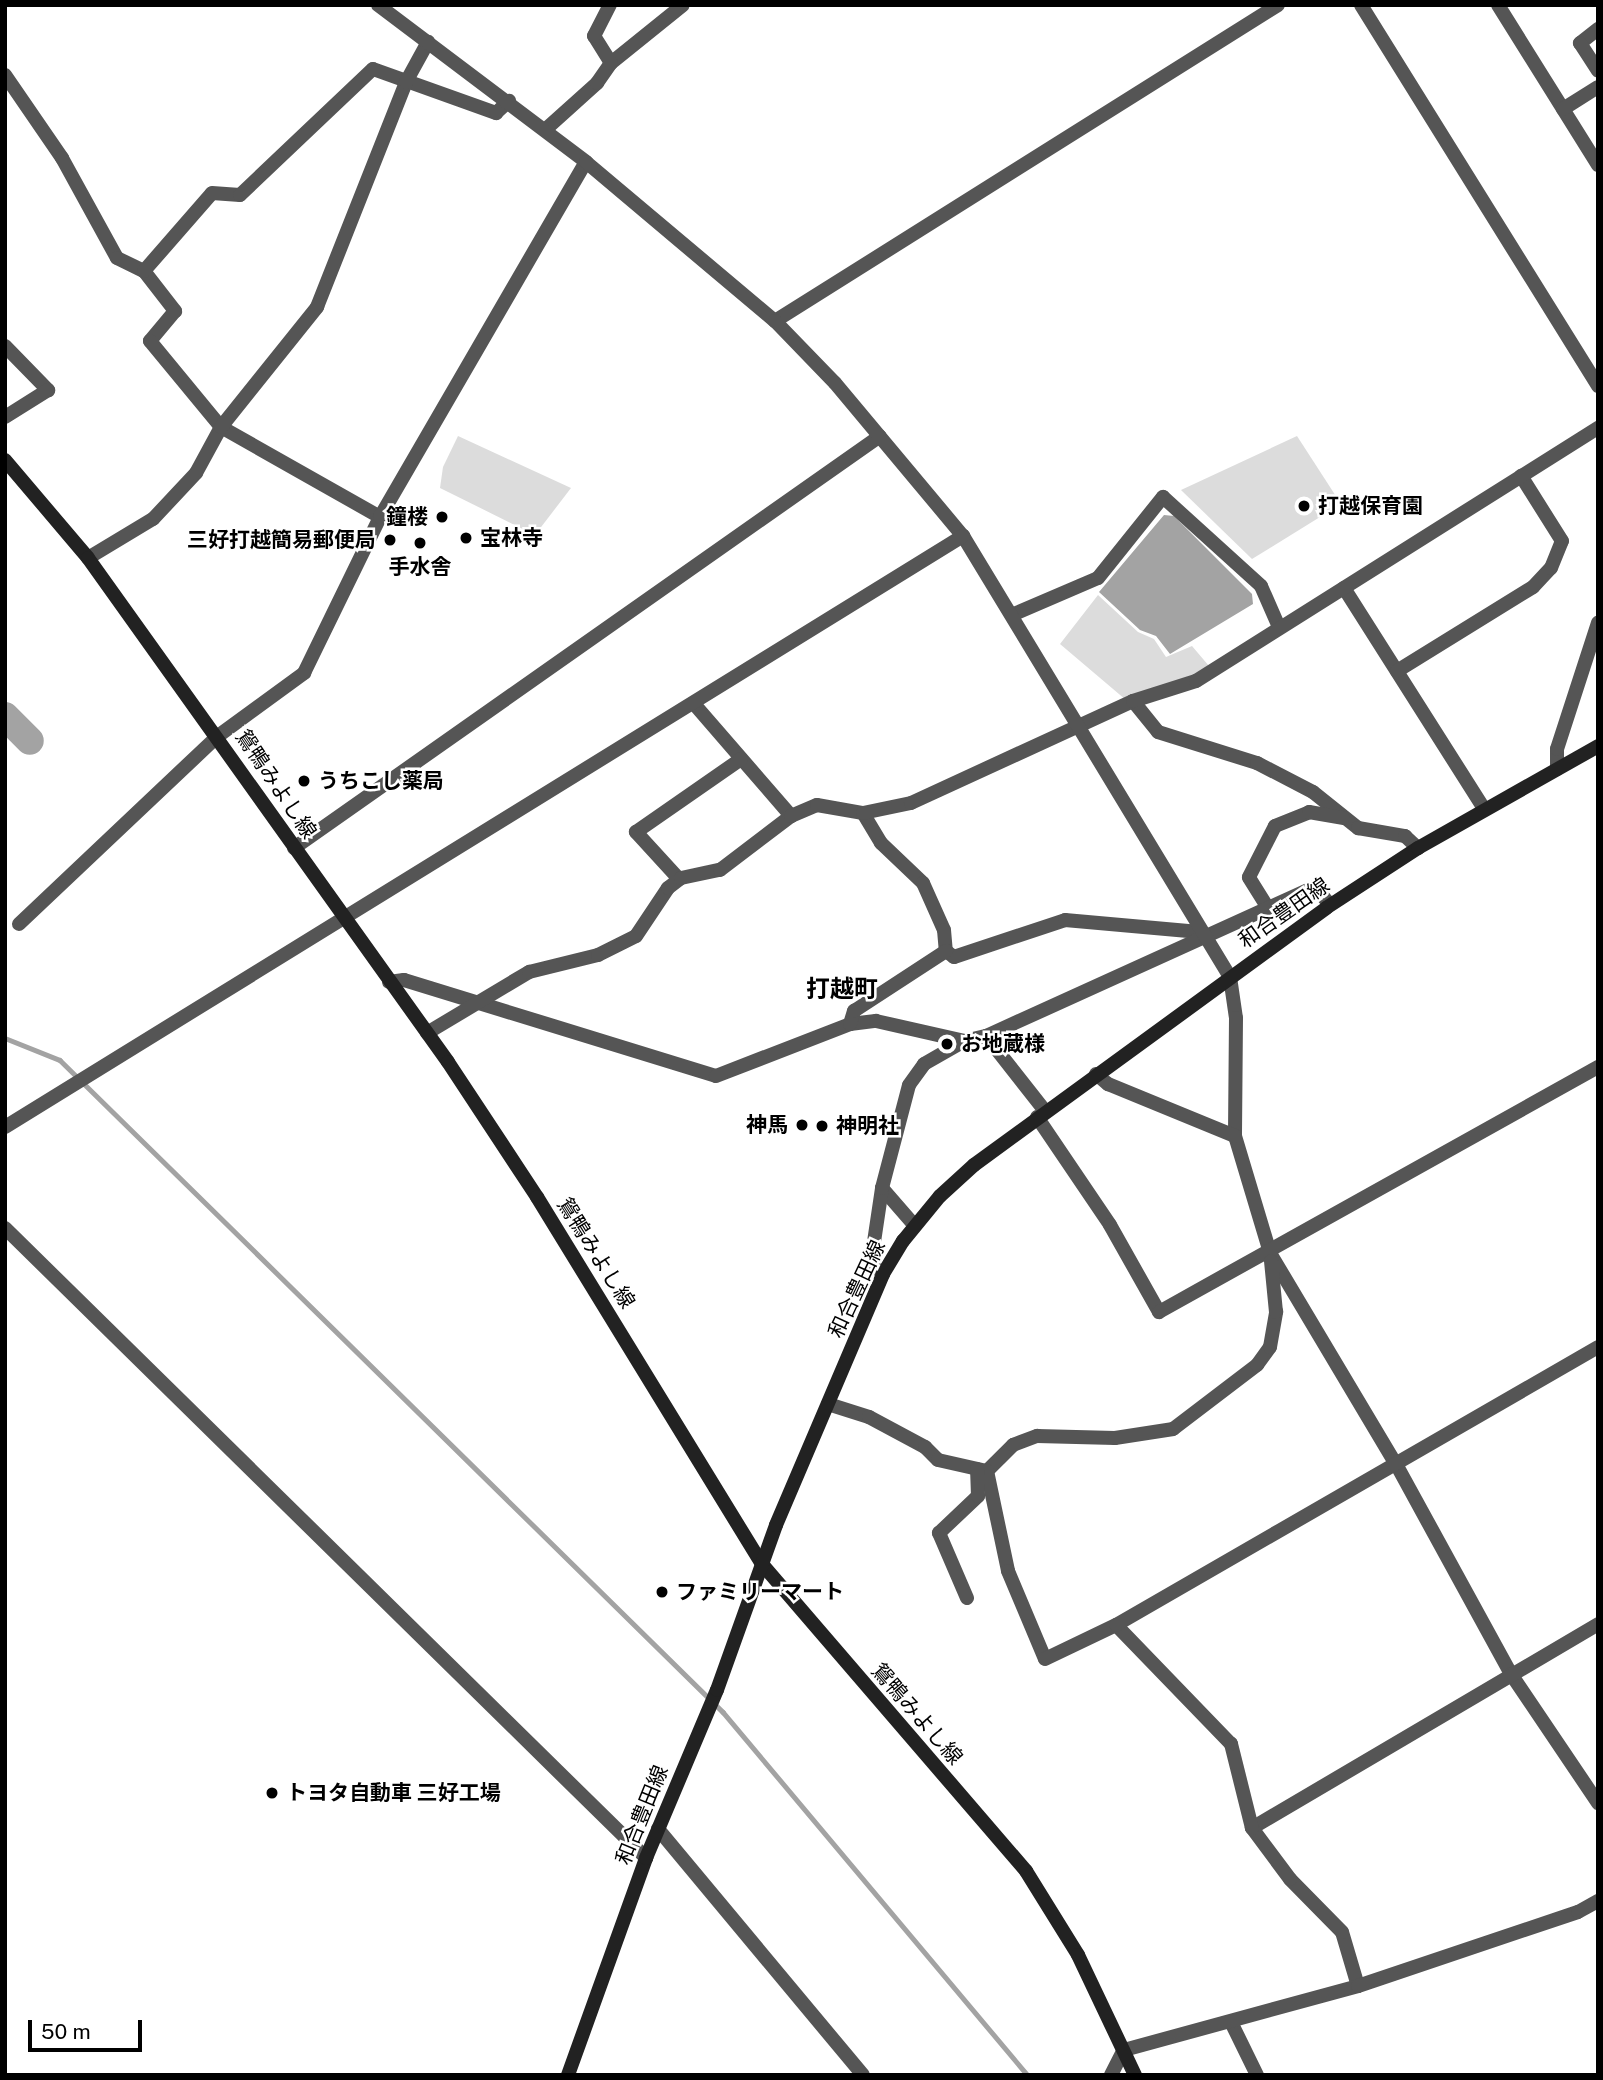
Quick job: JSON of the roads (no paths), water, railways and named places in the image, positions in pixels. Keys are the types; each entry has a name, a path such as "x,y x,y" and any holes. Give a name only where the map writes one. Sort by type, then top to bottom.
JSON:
{"main road":[{"name":"鴛鴨みよし線","path":"5,460 88,558 218,736 427,1033 537,1197 762,1564 1026,1871 1078,1955 1135,2075"},
{"name":"和合豊田線","path":"568,2075 646,1857 717,1689 762,1564 883,1274 915,1226 948,1188 1041,1114 1330,905 1418,848 1598,746"}],"street":[{"path":"378,5 392,10 428,42 546,129 775,321 880,436 963,536 1014,614 1201,935 1230,977 1236,1018 1235,1136 1270,1253 1276,1312 1270,1347 1257,1365 1173,1429 1115,1438 1037,1436 1013,1445 982,1470 978,1496 939,1533 967,1598"},
{"path":"610,5 594,36 611,63"},
{"path":"546,129 597,83 611,63 683,5"},
{"path":"775,321 1278,5"},
{"path":"1361,5 1595,377"},
{"path":"1498,5 1598,165"},
{"path":"1598,29 1580,43 1598,71"},
{"path":"88,558 153,519 197,473 221,427 317,307 406,82 428,42"},
{"path":"144,271 212,193 240,195 373,69 496,113 509,101"},
{"path":"5,75 62,158 117,258 144,271 175,311 150,341 221,427 380,517"},
{"path":"1563,109 1598,87"},
{"path":"19,924 218,736 304,673 380,517 586,162"},
{"path":"5,346 48,390 5,417"},
{"path":"427,1033 529,972 598,955 636,936 668,888 679,879 720,870 791,816 817,805 863,813 929,796 1133,701 1196,681 1598,428"},
{"path":"295,848 880,436"},
{"path":"1397,671 1533,587 1551,568 1562,541 1521,476"},
{"path":"1014,614 1098,578 1163,497 1261,586 1279,627"},
{"path":"5,1127 695,705 963,536"},
{"path":"1344,588 1484,809"},
{"path":"1557,769 1557,749 1598,623"},
{"path":"1133,701 1158,732 1257,763 1313,792 1343,818 1370,833 1405,836 1418,848"},
{"path":"695,705 791,816"},
{"path":"679,879 636,832 741,758"},
{"path":"1268,908 1249,877 1275,826 1309,812 1343,818"},
{"path":"863,813 881,843 923,883 944,930 946,951 954,957 1065,920 1201,935"},
{"path":"883,1274 871,1262 882,1188 909,1085 925,1064 964,1041 986,1036 1201,935 1315,887 1330,905"},
{"path":"850,1024 854,1011 946,951"},
{"path":"389,982 404,980 716,1076 850,1024 876,1021 964,1041"},
{"path":"939,1036 939,1056"},
{"path":"986,1036 1041,1114 1110,1225 1159,1312 1270,1253 1598,1067"},
{"path":"1096,1074 1108,1084 1235,1136"},
{"path":"882,1188 915,1226"},
{"path":"5,1228 646,1857"},
{"path":"1270,1253 1396,1464 1511,1674 1598,1803"},
{"path":"982,1470 1008,1571 1045,1659 1116,1625 1598,1347"},
{"path":"828,1404 869,1417 925,1447 938,1460 982,1470"},
{"path":"1252,1828 1598,1624"},
{"path":"1116,1625 1231,1744 1252,1828 1290,1879 1342,1932 1358,1986"},
{"path":"658,1829 863,2075"},
{"path":"1111,2075 1124,2050 1358,1986 1578,1912 1598,1901"},
{"path":"1231,2022 1257,2075"}],"waterway":[{"path":"5,716 30,741"},
{"path":"5,1038 60,1060 723,1712 1028,2075"}],"place":[{"name":"打越保育園","path":"1304,506"},
{"name":"鐘楼","path":"442,517"},
{"name":"宝林寺","path":"466,538"},
{"name":"三好打越簡易郵便局","path":"390,540"},
{"name":"手水舎","path":"420,543"},
{"name":"うちこし薬局","path":"304,781"},
{"name":"お地蔵様","path":"947,1044"},
{"name":"神馬","path":"802,1125"},
{"name":"神明社","path":"822,1126"},
{"name":"ファミリーマート","path":"662,1592"},
{"name":"トヨタ自動車 三好工場","path":"272,1793"}],"district":[{"name":"打越町","path":"842,989"}]}
